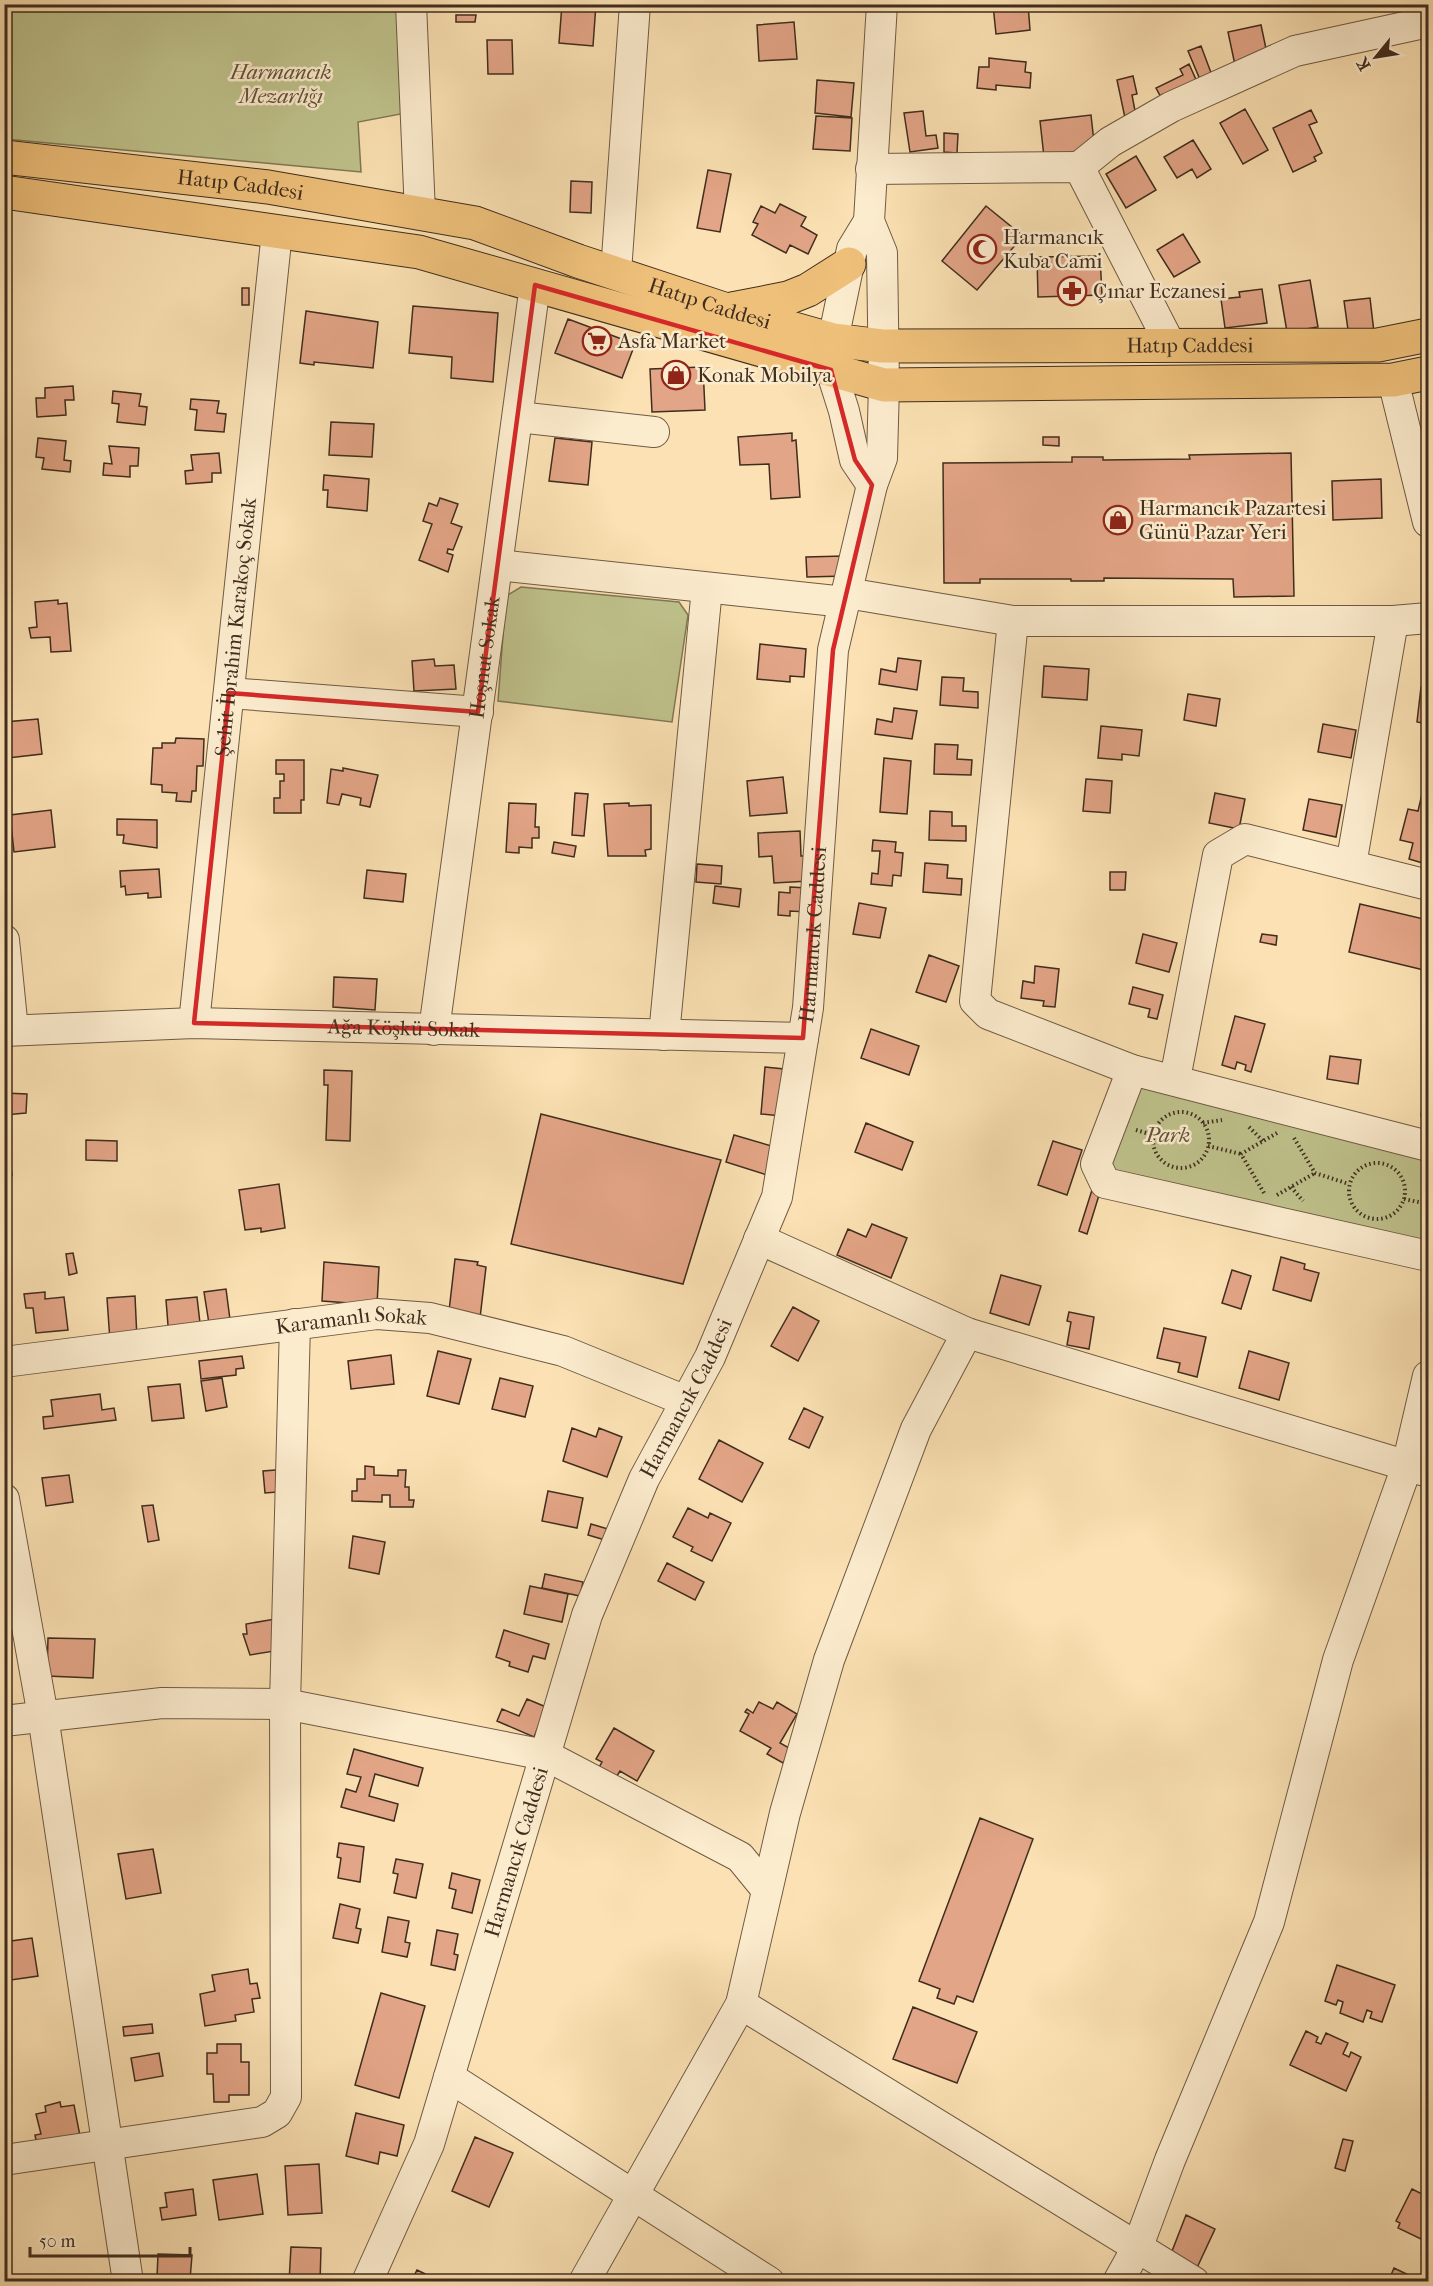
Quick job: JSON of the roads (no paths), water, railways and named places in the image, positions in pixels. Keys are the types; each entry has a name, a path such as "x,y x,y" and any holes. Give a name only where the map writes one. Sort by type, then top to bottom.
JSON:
{"main road":[{"name":"Hatıp Caddesi","path":"4,158 268,187 475,223 727,310 832,355 884,385 1393,380 1428,372"},
{"name":"Hatıp Caddesi","path":"4,192 419,252 535,285 832,355 882,346 1378,345 1428,335"},
{"path":"727,310 788,298 808,290 849,264"}],"street":[{"path":"411,4 420,213"},
{"path":"616,272 635,4"},
{"path":"872,486 855,460 832,355 852,249 869,221 882,4"},
{"path":"871,169 1079,167 1110,142 1171,107 1295,51 1428,22"},
{"path":"1079,167 1171,346"},
{"name":"Harmancık Caddesi","path":"367,2282 429,2144 587,1615 644,1479 710,1357 777,1197 808,1008 833,651 872,486 882,458 884,385 882,253 869,221"},
{"name":"Şehit İbrahim Karakoç Sokak","path":"195,1023 277,232"},
{"name":"Hoşnut Sokak","path":"434,1030 535,285"},
{"path":"1393,380 1428,522"},
{"path":"518,417 654,432"},
{"path":"498,565 707,588 846,598 1013,621 1393,621 1428,618"},
{"path":"664,1035 707,588"},
{"path":"1013,621 975,1001 988,1014 1132,1070 1175,1078 1428,1146"},
{"path":"1351,865 1393,621"},
{"path":"229,693 478,712"},
{"path":"1175,1078 1218,855 1245,839 1428,885"},
{"path":"4,940 9,1030"},
{"name":"Ağa Köşkü Sokak","path":"9,1030 195,1023 803,1038"},
{"path":"1132,1070 1096,1164 1105,1183 1428,1256"},
{"path":"759,1239 967,1333 1418,1469"},
{"name":"Karamanlı Sokak","path":"4,1362 376,1314 430,1318 563,1351 686,1401"},
{"path":"4,2160 262,2122 277,2113 286,2097 285,1704 295,1324"},
{"path":"584,2282 741,2004 784,1813 829,1660 916,1429 967,1333"},
{"path":"1118,2282 1138,2246 1170,2160 1269,1922 1338,1660 1418,1469 1428,1376"},
{"path":"4,1499 43,1716 128,2282"},
{"path":"4,1721 162,1703 285,1704 546,1755 740,1857 767,1890"},
{"path":"741,2004 1194,2282"},
{"path":"449,2077 769,2282"}],"place":[{"name":"Harmancık Kuba Cami","path":"982,249"},
{"name":"Çınar Eczanesi","path":"1072,291"},
{"name":"Asfa Market","path":"597,341"},
{"name":"Konak Mobilya","path":"676,375"},
{"name":"Harmancık Pazartesi Günü Pazar Yeri","path":"1118,520"}],"park label":[{"name":"Harmancık Mezarlığı","path":"281,84"},
{"name":"Park","path":"1168,1135"}]}
